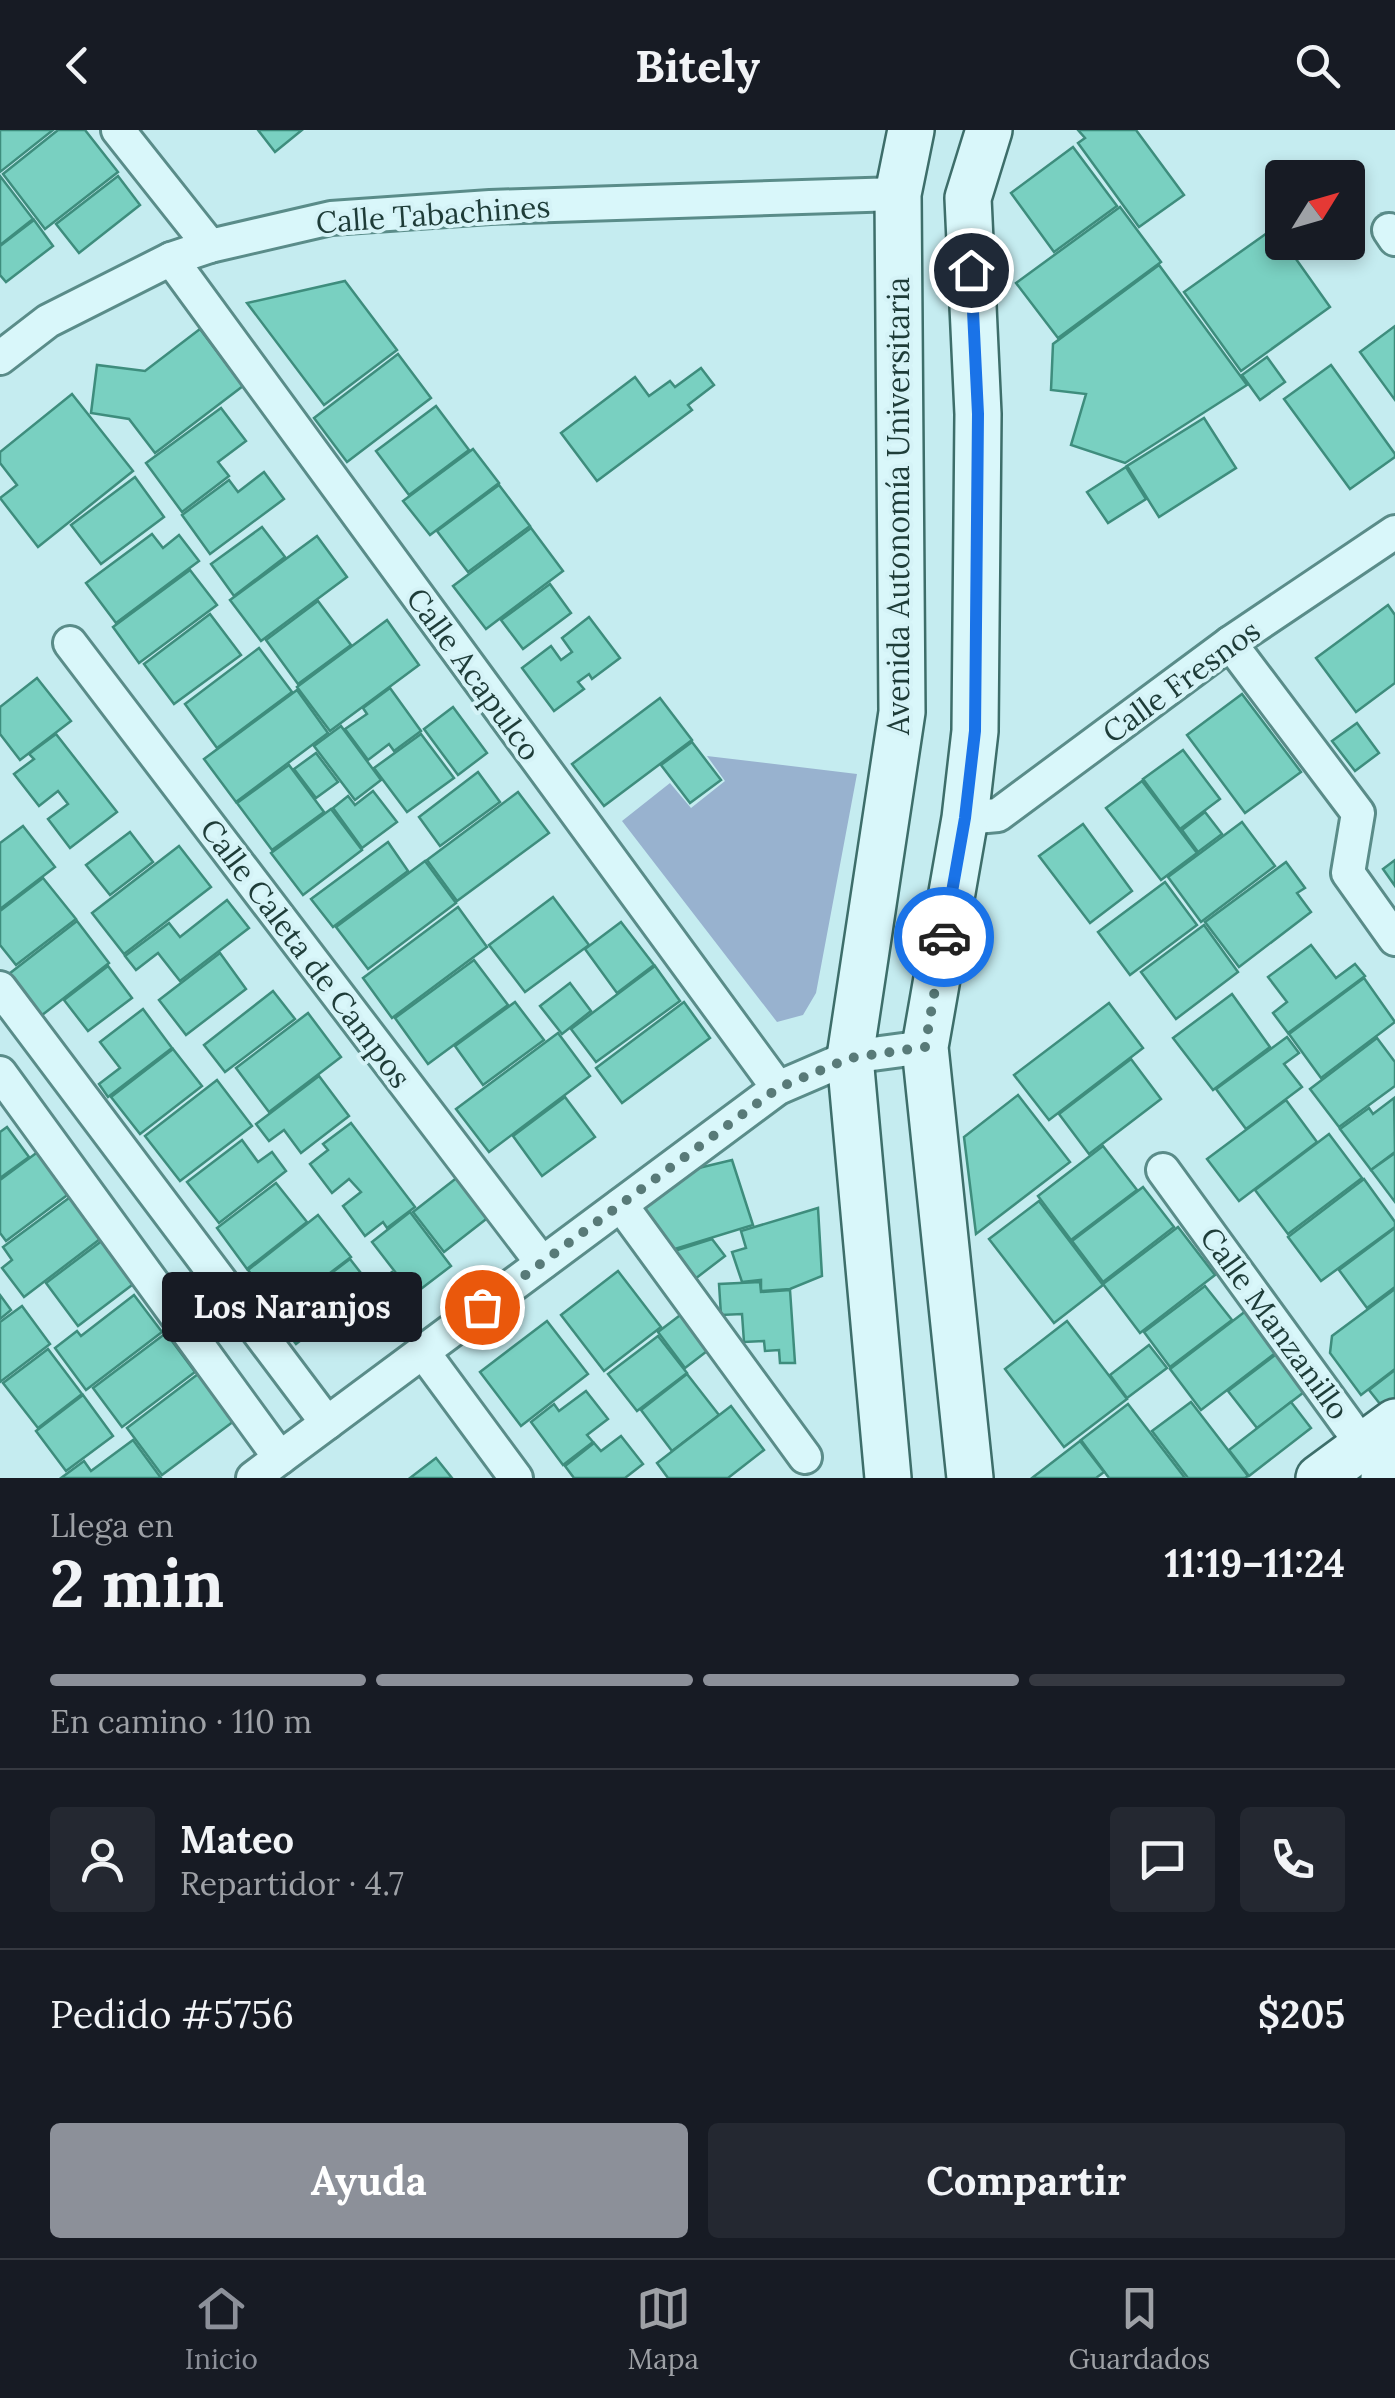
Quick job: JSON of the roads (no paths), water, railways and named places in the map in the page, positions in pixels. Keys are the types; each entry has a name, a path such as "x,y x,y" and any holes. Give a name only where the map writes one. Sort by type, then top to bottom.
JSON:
{"street":[{"path":"118,130 210,246"},
{"name":"Avenida Autonomía Universitaria","path":"888,1478 850,1058 902,712 898,194 911,130"},
{"path":"970,1478 925,1047 965,818 975,731 978,434 968,198 989,130"},
{"name":"Calle Tabachines","path":"1,355 48,321 171,260 210,246 331,218 490,207 898,194"},
{"name":"Calle Acapulco","path":"171,260 778,1088"},
{"name":"Calle Fresnos","path":"965,818 998,815 1230,644 1395,532"},
{"name":"Calle Caleta de Campos","path":"70,643 542,1263"},
{"path":"1230,644 1358,813 1348,873 1395,939"},
{"path":"0,988 327,1423"},
{"path":"252,1478 778,1088 850,1058 925,1047"},
{"path":"0,1073 280,1458"},
{"name":"Calle Manzanillo","path":"1164,1170 1385,1461"},
{"path":"621,1205 805,1458"},
{"path":"423,1352 516,1478"},
{"path":"1319,1478 1385,1461"}],"place":[{"name":"Los Naranjos","path":"482,1307"}]}
